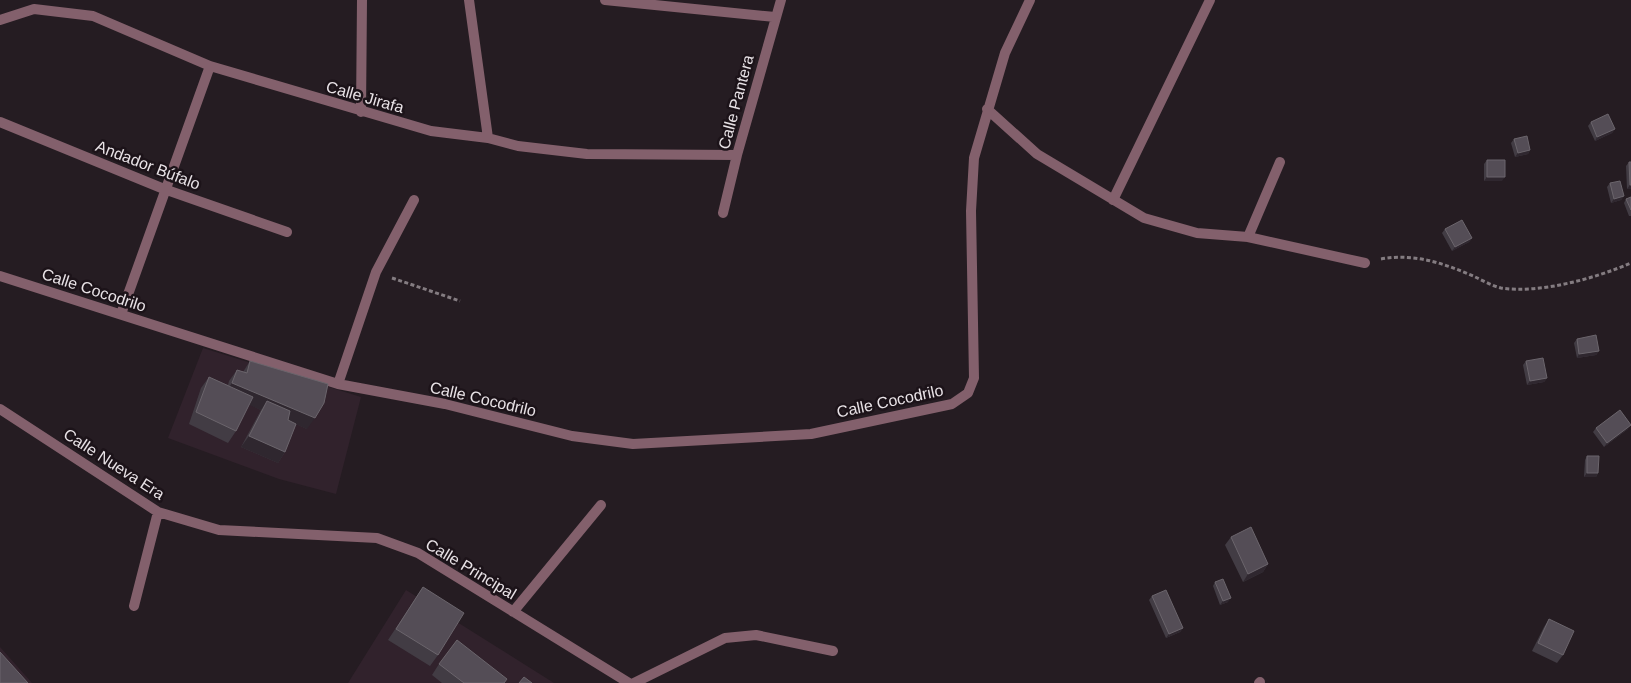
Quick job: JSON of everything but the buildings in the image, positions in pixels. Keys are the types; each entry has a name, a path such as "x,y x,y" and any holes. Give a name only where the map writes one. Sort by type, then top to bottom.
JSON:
{"street":[{"path":"361,112 362,0"},
{"path":"469,0 488,138"},
{"path":"605,0 775,17"},
{"name":"Calle Pantera","path":"723,213 780,0"},
{"path":"1030,0 1006,53 987,109 1037,154 1144,218 1197,233 1248,237 1365,263"},
{"path":"1113,200 1210,0"},
{"name":"Calle Jirafa","path":"0,20 34,9 93,16 210,66 361,112 431,131 488,138 518,146 587,154 737,155"},
{"path":"121,314 164,189 210,66"},
{"name":"Calle Cocodrilo","path":"0,276 338,384 445,404 572,436 633,444 811,434 952,404 968,393 974,378 971,211 974,158 987,109"},
{"name":"Andador Búfalo","path":"0,122 164,189 287,232"},
{"path":"1248,237 1280,162"},
{"path":"338,384 376,272 414,200"},
{"name":"Calle Nueva Era","path":"0,409 158,512 219,530"},
{"path":"513,612 600,505"},
{"path":"134,606 158,512"},
{"name":"Calle Principal","path":"219,530 377,538 418,553 630,683"},
{"path":"634,683 725,638 756,634 832,651"}],"path":[{"path":"1365,263 1397,256 1417,258 1433,261 1500,288 1539,288 1597,275 1631,263"},
{"path":"376,272 460,302"}],"shaded area":[{"path":"203,348 361,397 336,494 279,479 168,438"},
{"path":"406,590 554,683 348,683"},
{"path":"0,647 32,683 0,683"}]}
